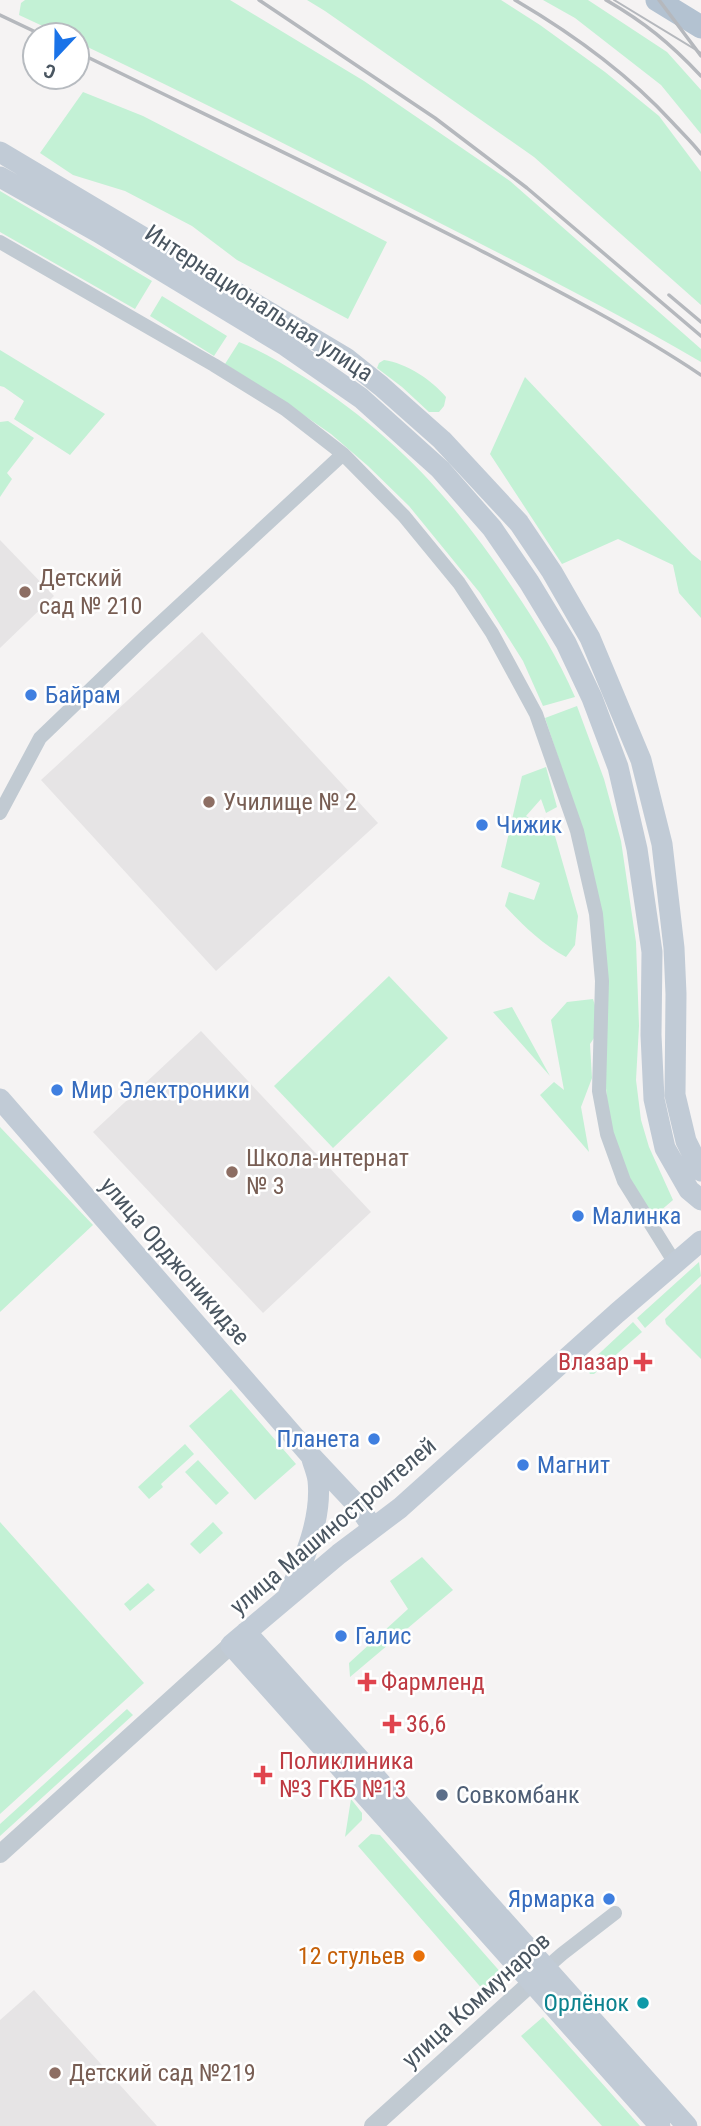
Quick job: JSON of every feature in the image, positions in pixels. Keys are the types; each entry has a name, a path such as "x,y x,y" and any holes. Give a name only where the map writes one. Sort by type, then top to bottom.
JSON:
{"main road":[{"path":"657,0 701,27"},
{"name":"Интернациональная улица","path":"0,152 346,358 442,440 519,523 552,572 590,638 640,760 659,832 674,948 675,1095 686,1141 701,1171"},
{"name":"Интернациональная улица","path":"0,177 98,232 274,339 361,398 440,469 492,528 566,643 592,698 618,767 637,849 652,952 651,1035 654,1099 665,1148 689,1190 701,1200"},
{"name":"улица Орджоникидзе","path":"0,1099 312,1457 358,1506 373,1528"},
{"name":"улица Машиностроителей","path":"239,1638 288,1595 400,1508 701,1241"},
{"path":"288,1595 306,1556 315,1524 318,1481 312,1457"},
{"path":"239,1638 539,1975 687,2126"},
{"path":"539,1975 660,2126"}],"street":[{"path":"0,242 285,409 343,454 404,516 459,583 492,633 541,724 578,831 596,914 602,981 599,1091 607,1134 624,1181 675,1263"},
{"path":"0,813 40,738 343,454"},
{"name":"улица Машиностроителей","path":"0,1854 239,1638"},
{"name":"улица Коммунаров","path":"373,2126 562,1954 615,1913"}],"shaded area":[{"name":"Детский сад № 210","path":"0,540 54,596 0,648"},
{"name":"Училище № 2","path":"202,632 378,823 216,971 41,780"},
{"name":"Школа-интернат № 3","path":"201,1031 371,1212 263,1313 93,1132"},
{"name":"Детский сад №219","path":"34,1990 157,2126 0,2126 0,2020"}],"green space":[{"path":"25,0 230,0 364,81 510,181 701,349 701,362 501,254 91,49 91,21 32,21 19,15 21,3"},
{"path":"307,0 501,0 605,72 659,116 701,172 701,305 534,157"},
{"path":"543,0 588,0 667,52 701,90 701,134 661,85 575,18"},
{"path":"83,92 143,116 387,242 348,319 237,260 192,226 125,191 73,175 40,153"},
{"path":"0,191 152,281 135,309 0,232"},
{"path":"162,296 227,336 214,356 150,316"},
{"path":"239,342 304,377 336,399 366,421 420,470 467,525 530,613 575,697 543,706 523,661 480,593 409,506 331,434 225,364"},
{"path":"0,350 105,414 70,455 14,419 24,401 0,386"},
{"path":"384,360 410,369 440,391 446,397 439,412 429,412 377,368"},
{"path":"525,377 701,561 701,618 679,593 673,565 618,539 562,564 490,454"},
{"path":"8,421 34,438 7,473 12,479 0,497 0,422"},
{"path":"577,706 604,779 621,841 636,942 639,1026 636,1080 641,1120 649,1147 673,1200 652,1218 627,1178 609,1121 582,829 545,718"},
{"path":"546,767 557,807 546,813 541,799 526,816 555,836 578,916 575,945 566,957 534,934 505,906 509,892 534,900 540,883 501,867 522,776"},
{"path":"389,976 448,1038 333,1148 274,1086"},
{"path":"593,999 597,1012 596,1035 590,1044 592,1078 581,1107 589,1152 540,1095 554,1082 564,1090 551,1020 567,1002"},
{"path":"512,1007 550,1076 493,1012"},
{"path":"0,1127 93,1225 0,1312"},
{"path":"699,1262 701,1276 645,1328 637,1318"},
{"path":"701,1284 701,1359 666,1324 665,1319"},
{"path":"633,1322 642,1332 594,1374 590,1374 587,1365"},
{"path":"231,1389 296,1464 255,1500 189,1426"},
{"path":"185,1444 194,1454 161,1484 163,1487 149,1499 138,1487"},
{"path":"198,1460 229,1493 216,1505 185,1472"},
{"path":"0,1522 144,1683 0,1814"},
{"path":"213,1522 223,1533 200,1554 190,1544"},
{"path":"422,1557 453,1590 350,1677 349,1663 408,1609 390,1581"},
{"path":"148,1583 155,1590 130,1611 124,1604"},
{"path":"127,1709 133,1715 0,1836 0,1824"},
{"path":"351,1799 362,1813 362,1820 345,1837"},
{"path":"371,1834 380,1835 503,1975 484,1991 358,1846"},
{"path":"543,2017 640,2126 602,2126 521,2036"}],"tram line":[{"path":"614,0 701,53"}],"railway":[{"path":"259,0 435,118 527,188 701,336"},
{"path":"515,0 558,27 618,71 655,104 701,154"},
{"path":"606,0 656,34 701,76"},
{"path":"659,0 701,56"},
{"path":"0,15 21,25"},
{"path":"91,59 326,173 561,292 701,375"},
{"path":"669,295 701,322"}],"place":[{"name":"Детский сад № 210","path":"25,592"},
{"name":"Байрам","path":"31,695"},
{"name":"Училище № 2","path":"209,802"},
{"name":"Чижик","path":"482,825"},
{"name":"Мир Электроники","path":"57,1090"},
{"name":"Школа-интернат № 3","path":"232,1172"},
{"name":"Малинка","path":"578,1216"},
{"name":"Влазар","path":"643,1362"},
{"name":"Планета","path":"374,1439"},
{"name":"Магнит","path":"523,1465"},
{"name":"Галис","path":"341,1636"},
{"name":"Фармленд","path":"367,1682"},
{"name":"36,6","path":"392,1724"},
{"name":"Поликлиника №3 ГКБ №13","path":"263,1775"},
{"name":"Совкомбанк","path":"442,1795"},
{"name":"Ярмарка","path":"609,1899"},
{"name":"12 стульев","path":"419,1956"},
{"name":"Орлёнок","path":"643,2003"},
{"name":"Детский сад №219","path":"55,2073"}]}
